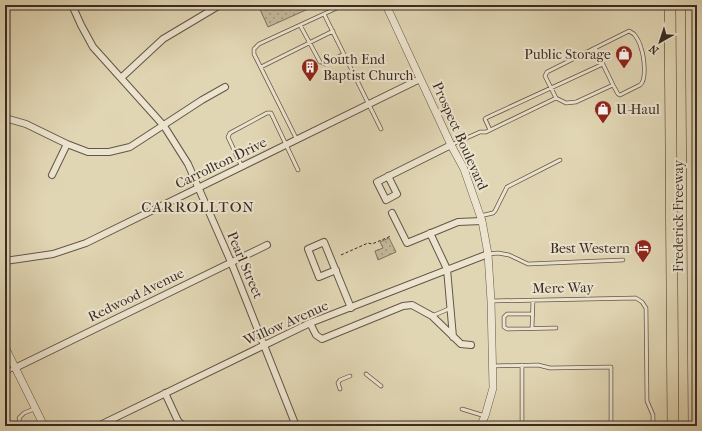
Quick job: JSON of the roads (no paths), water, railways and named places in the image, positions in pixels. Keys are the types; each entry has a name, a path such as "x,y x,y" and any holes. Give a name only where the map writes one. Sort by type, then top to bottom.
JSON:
{"highway":[{"path":"662,5 670,86"},
{"name":"Frederick Freeway","path":"670,5 672,426"},
{"name":"Frederick Freeway","path":"691,5 694,426"},
{"path":"693,243 697,153"},
{"path":"693,309 697,297"}],"street":[{"name":"Pearl Street","path":"72,5 87,37 105,62 164,126 188,164 231,262 296,426"},
{"path":"121,78 163,38 220,5"},
{"name":"Prospect Boulevard","path":"386,5 451,145 464,169 481,218 488,254 491,301 493,388 485,416 480,426"},
{"name":"Carrollton Drive","path":"5,260 53,254 79,246 420,79"},
{"path":"5,118 26,124 67,144 88,152 109,152 130,147 202,100 226,87"},
{"path":"52,175 67,144"},
{"path":"388,176 451,145"},
{"path":"392,213 407,243 458,222 481,218"},
{"path":"430,233 447,269 453,337"},
{"path":"336,270 319,277 308,249 324,242 336,270 351,308"},
{"name":"Redwood Avenue","path":"15,368 266,245"},
{"name":"Willow Avenue","path":"98,426 310,323 488,254"},
{"path":"310,323 316,335 322,339 403,306 412,305 432,316 461,344 471,345"},
{"path":"5,348 44,426"},
{"path":"165,393 178,421 184,426"}],"lane":[{"path":"297,140 254,54 254,49 259,44 339,7"},
{"path":"324,14 381,129"},
{"path":"300,25 321,63 325,64 344,54"},
{"path":"261,67 333,31"},
{"path":"596,48 618,94 620,95 643,83 644,65 641,47 634,34 629,31 547,72 545,76 556,98 566,103 576,102 613,85"},
{"path":"490,130 485,120 486,118 603,64"},
{"path":"451,145 480,132 486,132 556,98"},
{"path":"242,167 228,137 230,133 267,112 271,113 298,170"},
{"path":"481,218 493,213 496,210 507,187 560,160"},
{"path":"488,254 498,253 509,255 528,264 623,260"},
{"name":"Mere Way","path":"491,301 636,298 642,302 646,308 647,401 653,415 653,426"},
{"path":"532,328 533,300"},
{"path":"432,316 451,308"},
{"path":"532,314 507,314 504,317 504,327 507,329 556,328"},
{"path":"522,365 522,426"},
{"path":"492,366 538,365 550,368 611,366 612,426"},
{"path":"5,373 15,368"},
{"path":"366,374 381,386"},
{"path":"340,389 338,383 340,380 350,376"},
{"path":"21,426 19,418 35,408"},
{"path":"462,409 485,416"}],"place":[{"name":"Public Storage","path":"624,69"},
{"name":"South End Baptist Church","path":"310,82"},
{"name":"U-Haul","path":"603,124"},
{"name":"Best Western","path":"643,263"}],"district":[{"name":"CARROLLTON","path":"198,207"}]}
